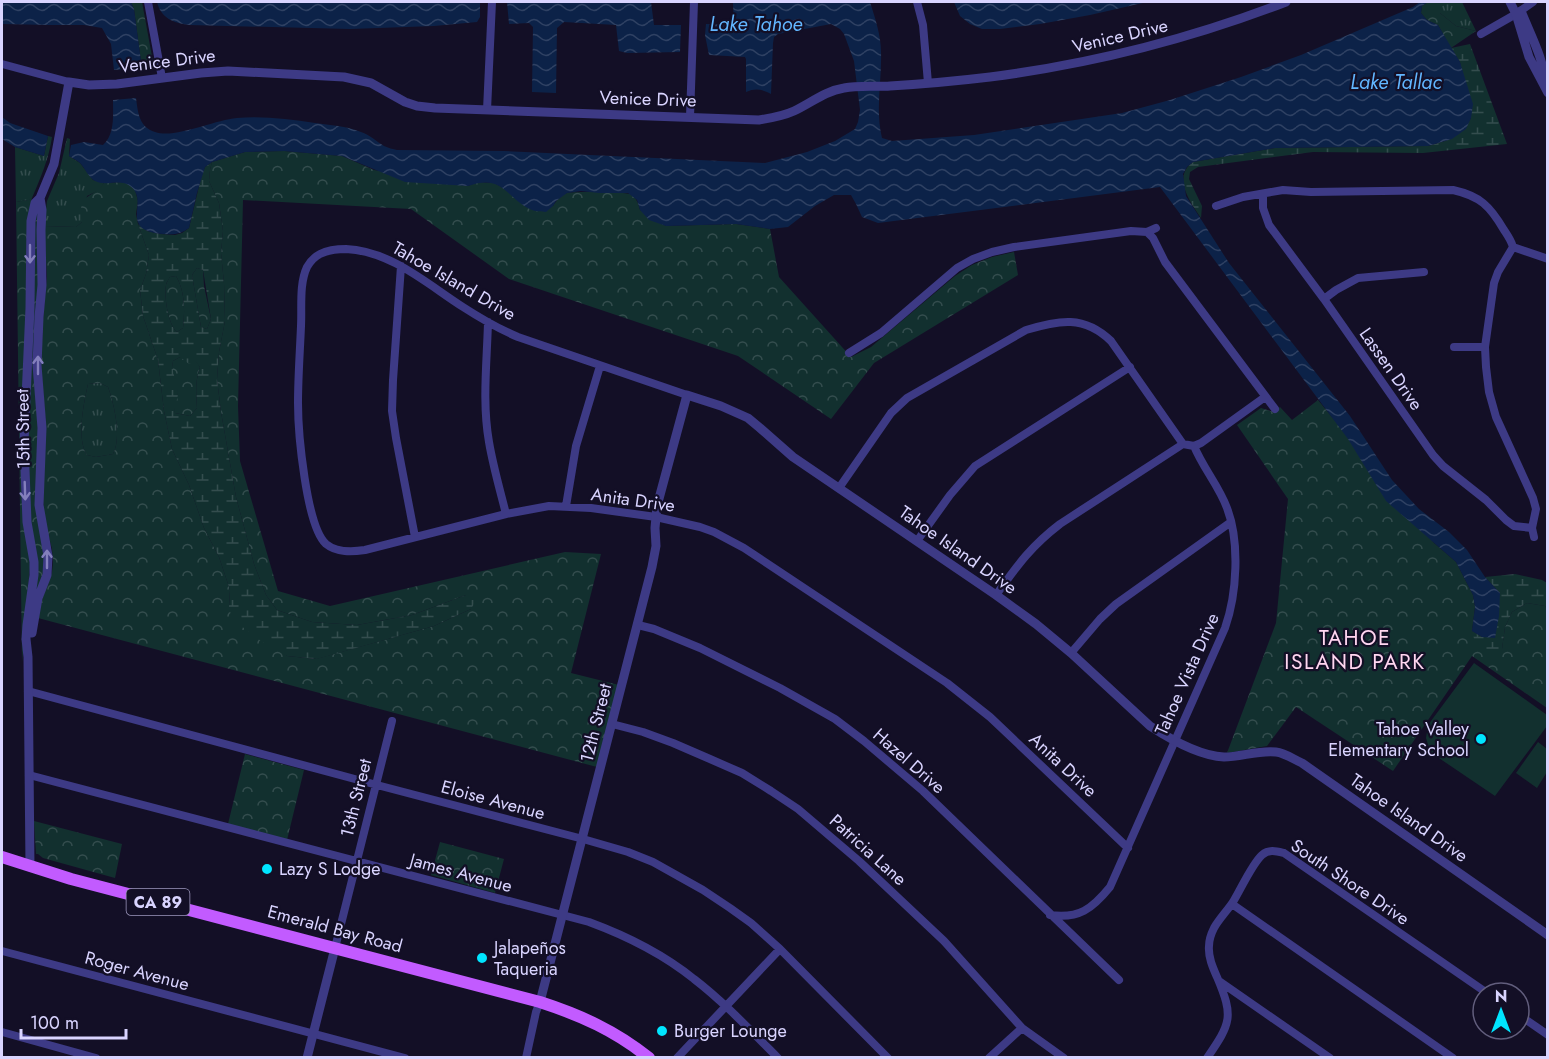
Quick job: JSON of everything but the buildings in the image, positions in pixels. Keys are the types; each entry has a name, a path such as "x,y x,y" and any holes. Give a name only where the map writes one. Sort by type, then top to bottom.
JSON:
{"main road":[{"name":"Emerald Bay Road","path":"2,857 71,879 540,1002 602,1026 649,1058"}],"street":[{"path":"148,2 162,78"},
{"path":"487,110 492,2"},
{"path":"690,117 694,2"},
{"path":"917,2 923,25 928,84"},
{"name":"Venice Drive","path":"2,64 88,85 137,82 228,71 344,77 371,83 417,106 435,108 759,120 778,117 796,110 823,94 845,88 928,84 1032,71 1123,54 1212,29 1286,2"},
{"path":"1510,2 1517,8 1540,55 1547,90"},
{"path":"1481,34 1517,8 1533,2"},
{"name":"15th Street","path":"30,867 26,639 34,562 27,522 24,443 30,308 30,236 33,211 54,164 69,82"},
{"path":"1216,206 1243,197 1283,190 1320,192 1453,190 1478,199 1492,210 1513,247 1498,272 1485,347 1454,347"},
{"name":"Lassen Drive","path":"1263,194 1263,208 1269,225 1324,299 1433,455 1506,520 1533,532 1536,509 1496,417 1489,392 1485,347"},
{"name":"15th Street","path":"28,657 38,598 47,575 48,556 39,505 42,428 37,366 42,285 40,198"},
{"path":"849,353 881,333 957,268 973,259 1014,247 1131,231 1147,232 1156,228"},
{"path":"1147,232 1153,238 1165,262 1275,409"},
{"path":"1513,247 1548,259"},
{"name":"Tahoe Island Drive","path":"315,257 331,250 359,250 373,253 401,266 488,322 518,338 748,418 793,457 1036,624 1150,726 1206,754 1236,757 1276,752 1302,763 1548,934"},
{"name":"Anita Drive","path":"315,257 307,268 303,288 298,403 300,439 312,516 318,535 325,543 332,548 353,551 540,507 566,506 656,517 700,526 728,539 947,683 990,717 1128,848"},
{"path":"401,266 392,411 415,537"},
{"path":"1324,299 1358,278 1424,272"},
{"path":"488,322 487,424 506,514"},
{"path":"839,488 899,404 1026,330 1060,322 1079,322 1101,331 1130,366 1183,444"},
{"path":"566,506 576,446 600,366"},
{"path":"917,541 950,495 975,466 1130,366"},
{"name":"12th Street","path":"526,1058 655,555 657,506 687,395"},
{"path":"996,595 1028,551 1042,538 1183,444 1194,446 1201,443 1265,397"},
{"name":"Tahoe Vista Drive","path":"1050,915 1072,916 1083,912 1093,906 1110,887 1230,614 1235,576 1231,522 1222,497 1194,446"},
{"path":"1071,653 1116,604 1231,522"},
{"name":"Hazel Drive","path":"638,625 654,629 700,648 780,688 864,741 923,791 1119,980"},
{"name":"Eloise Avenue","path":"28,691 583,838 653,862 730,908 780,949 888,1058"},
{"name":"13th Street","path":"307,1058 392,721"},
{"name":"Patricia Lane","path":"612,724 663,739 742,773 798,809 859,861 944,941 1022,1028 1064,1058"},
{"name":"James Avenue","path":"29,775 597,925 636,942 695,979 778,1058"},
{"name":"South Shore Drive","path":"1207,1058 1227,1025 1227,1008 1210,956 1210,937 1257,861 1263,854 1270,851 1284,853 1471,982"},
{"path":"1232,904 1453,1058"},
{"path":"677,1058 780,949"},
{"name":"Roger Avenue","path":"2,951 405,1058"},
{"path":"1219,981 1330,1058"},
{"path":"1531,1023 1548,1035"},
{"path":"989,1058 1022,1028"},
{"path":"2,1032 96,1058"}],"green space":[{"path":"131,2 142,2 153,62 151,70 141,61"},
{"path":"1428,2 1462,2 1476,31 1456,26 1440,13 1421,13 1422,6"},
{"path":"1429,10 1440,13 1456,26 1476,31 1451,48 1438,25 1427,20 1421,13"},
{"path":"1470,44 1507,144 1423,153 1313,152 1198,167 1190,172 1189,179 1202,206 1201,218 1192,205 1183,182 1187,168 1193,162 1275,148 1428,146 1453,137 1467,125 1471,118 1460,62 1451,48"},
{"path":"48,136 52,137 49,152 32,198 16,202 15,147 44,156"},
{"path":"67,138 70,139 69,156 80,163 93,180 104,183 99,190 87,196 82,222 76,227 44,226 47,201 59,173"},
{"path":"284,151 342,156 374,170 468,186 478,182 494,183 507,190 521,203 553,206 563,195 571,192 626,193 636,199 640,210 666,226 736,224 770,229 779,277 851,357 871,347 955,276 972,265 1014,252 1018,275 874,363 831,419 738,356 509,279 411,209 243,200 238,406 240,461 278,591 330,606 565,552 601,554 571,673 619,685 597,767 38,618 53,562 44,518 43,496 46,426 41,367 47,277 44,226 76,227 82,222 81,203 84,200 104,183 121,182 129,184 135,190 138,201 136,214 138,224 149,255 146,274 140,290 143,316 158,360 164,411 172,449 189,485 204,528 219,557 230,590 229,607 287,656 316,659 434,626 471,609 466,595 412,615 357,625 312,622 277,610 266,595 254,564 236,497 217,379 225,321 221,253 223,231 219,203 209,181 210,170 212,162 245,152","holes":["100,383 108,387 116,420 116,447 113,454 96,457 87,455 81,430 88,384"]},
{"path":"212,162 209,181 219,203 223,231 221,253 225,321 217,379 221,412 236,497 254,564 266,595 277,610 312,622 357,625 412,615 466,595 478,597 471,609 434,626 317,659 287,656 261,641 232,619 229,607 230,590 219,557 204,528 189,485 172,449 164,411 158,360 143,316 140,290 146,274 149,255 138,224 147,231 160,234 175,235 189,228 205,167","holes":["197,268 203,270 211,319 207,329 201,327 192,275","176,276 184,301 183,328 177,332 171,323 166,303 166,285 170,277","180,357 189,364 195,361 200,367 196,393 197,408 190,416 175,413 178,392 173,361"]},
{"path":"32,198 26,325 30,567 22,662 16,202"},
{"path":"36,213 38,213 37,316 45,566 29,629 31,532 27,469"},
{"path":"197,268 203,270 211,319 207,329 201,327 192,275"},
{"path":"176,276 183,295 184,308 183,328 177,332 169,317 166,296 166,285 170,277"},
{"path":"180,357 195,360 200,367 196,393 197,408 190,416 175,413 174,406 178,393 172,370 173,361"},
{"path":"100,383 108,387 115,411 117,439 113,454 96,457 87,455 81,430 88,384"},
{"path":"1318,400 1434,543 1456,562 1473,595 1475,607 1472,631 1502,649 1505,627 1512,612 1527,603 1545,606 1547,609 1547,708 1472,656 1393,771 1296,707 1267,746 1227,753 1276,623 1288,499 1237,425 1261,408 1274,412 1280,407 1292,420"},
{"path":"1515,574 1547,583 1547,609 1545,606 1527,603 1512,612 1505,627 1502,649 1496,656 1484,654 1475,642 1472,631 1482,637 1500,593 1485,577"},
{"path":"1474,663 1547,715 1547,726 1495,796 1430,752 1426,738 1428,725"},
{"path":"1538,742 1547,749 1547,772 1537,788 1516,773"},
{"path":"245,754 304,770 287,840 228,824"},
{"path":"34,821 122,844 115,878 36,854"},
{"path":"440,842 504,859 495,893 431,875"}],"water":[{"path":"2,2 131,2 141,61 132,68 114,70 111,44 102,28 84,25 2,24"},
{"path":"157,2 480,2 480,17 477,22 434,26 350,29 189,25 168,19 161,12"},
{"name":"Lake Tahoe","path":"507,2 651,2 654,25 681,25 680,52 627,53 619,51 616,25 564,22 557,28 556,93 532,92 533,27 529,23 509,24"},
{"name":"Lake Tallac","path":"870,2 881,46 880,127 882,138 892,141 974,135 1122,113 1241,77 1301,55 1420,2 1428,2 1422,6 1421,13 1427,20 1438,25 1460,62 1473,104 1471,118 1466,129 1452,139 1428,146 1275,148 1193,162 1183,174 1186,196 1229,263 1350,416 1392,480 1419,509 1449,532 1467,550 1485,577 1500,593 1495,638 1482,637 1472,631 1475,607 1473,595 1456,562 1386,501 1348,439 1160,187 878,223 862,217 851,195 834,195 815,206 788,227 770,229 736,224 666,226 649,220 640,210 637,200 628,193 581,191 567,193 546,212 532,210 504,189 490,183 468,186 405,182 342,156 284,151 245,152 212,162 205,167 189,228 180,233 168,234 150,232 141,227 137,214 136,192 130,186 122,183 99,183 90,177 80,163 69,156 71,145 84,142 103,145 110,136 113,100 136,98 142,123 155,132 173,133 228,119 276,118 350,128 386,147 397,150 504,151 765,163 807,152 835,141 855,129 860,110 854,61 844,34 831,24 778,34 774,37 771,94 758,90 746,92 745,57 709,55 705,35 706,24 734,25 733,3"},
{"path":"954,2 1147,2 1040,24 982,29 970,24 960,16"},
{"path":"2,117 10,123 48,136 44,156 15,147 2,139"}],"place":[{"name":"Tahoe Valley Elementary School","path":"1481,739"},
{"name":"Lazy S Lodge","path":"267,869"},
{"name":"Jalapeños Taqueria","path":"482,958"},
{"name":"Burger Lounge","path":"662,1031"}],"district":[{"name":"TAHOE ISLAND PARK","path":"1355,650"}]}
